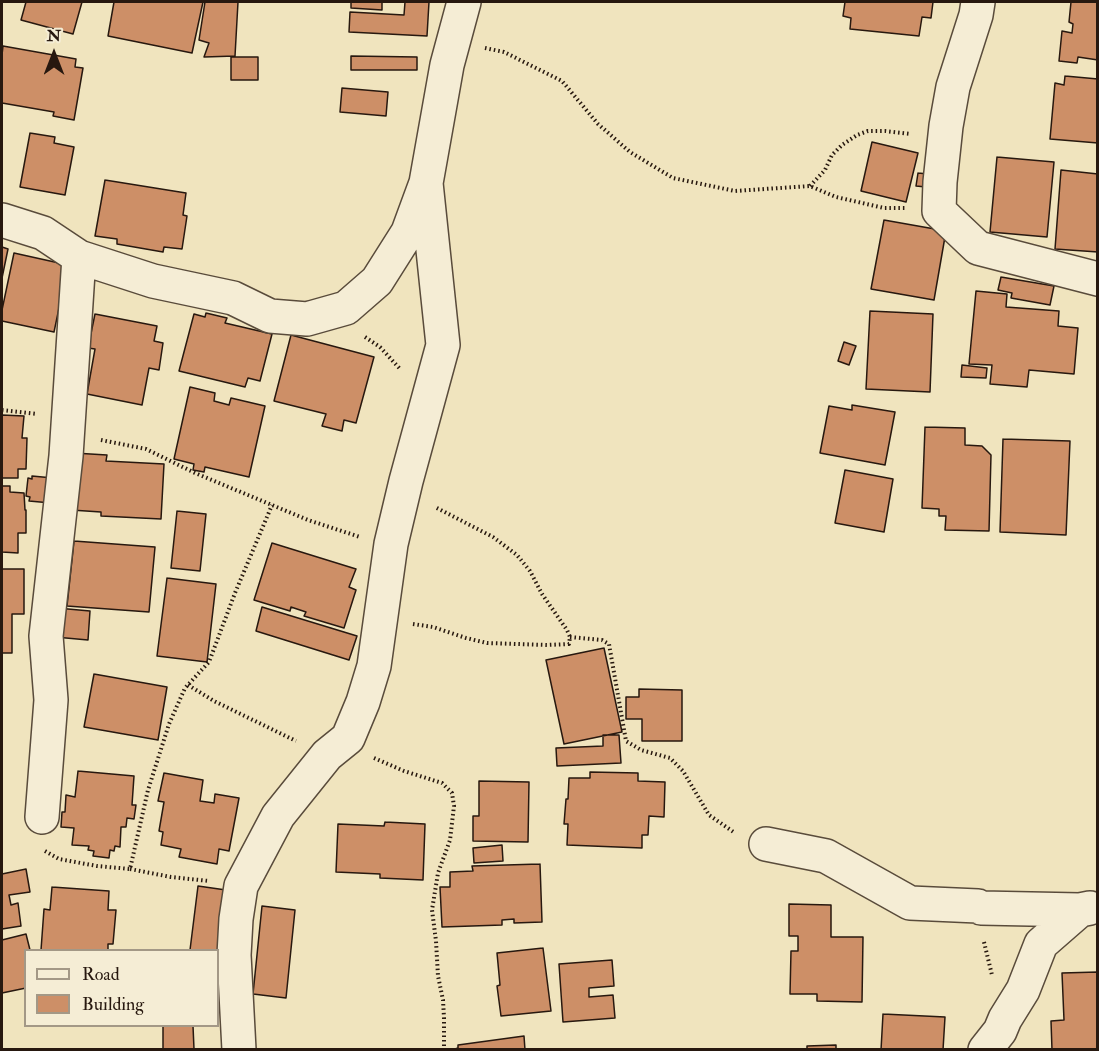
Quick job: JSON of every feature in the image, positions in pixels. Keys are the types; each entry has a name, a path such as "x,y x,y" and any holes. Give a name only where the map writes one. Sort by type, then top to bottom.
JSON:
{"street":[{"path":"2,220 43,234 79,257 153,281 233,298 270,316 307,319 346,309 377,281 408,232 426,183 452,40 464,2"},
{"path":"978,2 953,87 946,126 939,211 978,248 1098,279"},
{"path":"240,1050 234,954 241,886 278,816 337,746 363,702 374,666 391,544 443,345 426,183"},
{"path":"42,817 51,700 46,636 66,456 79,257"},
{"path":"766,844 826,856 910,903 981,908 1089,908"},
{"path":"985,1050 1000,1031 1023,990 1041,944 1089,908"}],"path":[{"path":"452,40 504,52 562,81 598,124 630,152 673,178 735,191 810,186 836,197 884,208 919,208 939,211"},
{"path":"810,186 825,170 832,155 857,135 868,131 919,135 946,126"},
{"path":"357,333 380,346 400,367 422,420"},
{"path":"2,410 44,415 67,424 81,435 146,449 195,473 308,520 349,534 391,544"},
{"path":"378,628 397,623 414,624 487,643 569,644 570,638 567,630 542,594 530,571 517,555 493,537 426,503 406,481"},
{"path":"130,869 148,790 169,724 185,688 209,662 272,504"},
{"path":"570,638 602,640 609,644 626,741 641,750 670,759 683,771 710,815 735,833 766,844"},
{"path":"188,685 276,732 360,751 404,771 442,783 452,793 454,806 450,840 438,873 432,910 438,976 443,1000 444,1050"},
{"path":"42,817 45,852 59,859 241,886"}],"building":[{"path":"26,2 82,2 73,34 21,20"},
{"path":"114,2 203,2 192,53 108,36"},
{"path":"205,2 238,2 235,56 204,57 209,43 199,40"},
{"path":"351,2 382,2 382,10 351,8"},
{"path":"405,2 429,2 427,36 349,32 350,12 404,15"},
{"path":"845,2 933,2 931,18 922,17 919,36 850,29 851,18 843,16"},
{"path":"1071,2 1098,2 1098,60 1078,57 1077,63 1059,61 1062,31 1072,33 1073,24 1069,22"},
{"path":"3,46 76,59 75,67 83,68 74,120 53,116 54,112 2,103"},
{"path":"351,56 417,57 417,70 351,70"},
{"path":"231,57 258,57 258,80 231,80"},
{"path":"1065,76 1098,79 1098,143 1050,139 1055,83 1064,85"},
{"path":"342,88 388,92 386,116 340,112"},
{"path":"30,133 55,137 54,143 74,147 65,195 20,187"},
{"path":"872,142 918,153 906,202 861,191"},
{"path":"997,157 1054,162 1047,237 990,232"},
{"path":"1061,170 1098,174 1098,252 1055,249"},
{"path":"918,173 928,174 926,187 916,186"},
{"path":"105,180 186,193 183,215 187,216 182,249 164,247 163,252 117,244 117,239 95,236"},
{"path":"884,220 946,231 934,300 871,289"},
{"path":"2,247 8,249 2,278"},
{"path":"14,253 68,265 54,332 2,321 2,310"},
{"path":"1001,277 1054,286 1050,305 1011,298 1012,293 998,290"},
{"path":"976,291 1007,294 1006,307 1059,311 1058,326 1078,328 1074,374 1029,370 1027,387 990,384 992,365 969,364"},
{"path":"870,311 933,314 930,392 866,389"},
{"path":"206,313 227,318 225,323 272,334 260,381 248,378 245,387 179,371 194,314 205,317"},
{"path":"95,314 157,326 154,341 163,343 159,370 149,368 142,405 87,394 95,349 88,348"},
{"path":"291,335 374,357 356,423 344,420 342,431 322,426 326,414 274,401"},
{"path":"844,342 856,346 849,365 838,361"},
{"path":"962,365 987,368 986,378 961,377"},
{"path":"190,387 215,393 214,401 229,405 231,398 265,406 249,477 205,467 204,472 193,470 194,464 174,459"},
{"path":"852,405 895,412 885,465 820,453 829,406 852,410"},
{"path":"2,415 24,416 22,438 27,438 26,469 18,469 18,478 2,478"},
{"path":"925,427 965,428 965,445 982,446 991,455 989,531 945,530 946,516 939,516 939,509 922,508"},
{"path":"1003,439 1070,441 1066,535 1000,532"},
{"path":"74,453 107,455 106,461 164,464 161,519 101,516 101,512 71,510"},
{"path":"845,470 893,479 884,532 835,523"},
{"path":"32,476 53,478 51,503 29,501 30,497 26,496 28,478 32,479"},
{"path":"2,486 10,486 10,492 24,493 26,533 18,533 18,553 2,552"},
{"path":"177,511 206,514 200,571 171,568"},
{"path":"74,541 155,547 149,612 67,606"},
{"path":"272,543 356,569 349,587 356,590 344,628 304,616 306,612 291,607 290,611 254,600"},
{"path":"2,569 24,569 24,614 12,614 12,653 2,653"},
{"path":"167,578 216,584 207,662 157,656"},
{"path":"262,607 357,636 349,660 256,631"},
{"path":"57,608 90,611 88,640 55,637"},
{"path":"604,648 622,732 564,744 546,660"},
{"path":"94,674 167,687 158,740 84,727"},
{"path":"639,689 682,690 682,741 642,741 642,719 626,719 626,697 639,697"},
{"path":"603,735 619,735 621,763 557,766 556,748 603,746"},
{"path":"78,771 134,776 132,805 136,805 134,819 127,818 126,827 121,827 120,847 115,846 114,851 110,850 109,858 93,856 94,851 88,850 89,846 72,845 74,828 61,827 66,795 75,797"},
{"path":"590,772 638,773 638,781 665,782 664,817 649,816 648,835 642,835 642,848 567,845 568,824 564,824 569,778 590,778"},
{"path":"164,773 203,780 200,801 214,803 215,794 239,798 229,851 219,849 217,864 179,857 181,849 161,845 163,832 159,831 164,802 158,801"},
{"path":"479,781 529,782 528,842 473,841 473,816 479,816"},
{"path":"385,822 425,824 423,880 380,878 380,874 336,872 338,824 384,826"},
{"path":"502,845 503,861 474,863 473,848"},
{"path":"540,864 542,922 514,923 514,919 502,920 502,925 442,927 440,887 450,887 450,872 473,871 472,866"},
{"path":"26,869 30,892 9,895 11,905 18,903 21,926 2,929 2,874"},
{"path":"198,886 226,890 219,949 190,949"},
{"path":"52,887 109,891 108,910 116,910 113,944 108,944 108,949 41,949 44,909 50,910"},
{"path":"789,904 831,905 831,937 863,937 862,1002 817,1001 817,994 790,994 791,951 798,951 798,936 789,936"},
{"path":"262,906 295,910 286,998 253,994"},
{"path":"26,934 30,949 24,949 24,988 2,993 2,940"},
{"path":"543,948 551,1011 501,1016 497,986 500,985 497,953"},
{"path":"612,960 614,986 589,988 589,997 613,995 615,1018 563,1022 559,964"},
{"path":"1098,972 1098,1050 1052,1050 1051,1021 1064,1020 1062,973"},
{"path":"883,1014 945,1017 943,1050 881,1050"},
{"path":"163,1027 193,1027 194,1049 163,1050"},
{"path":"524,1036 525,1050 452,1050 458,1048 458,1045"},
{"path":"836,1045 836,1050 807,1050 807,1046"}]}
